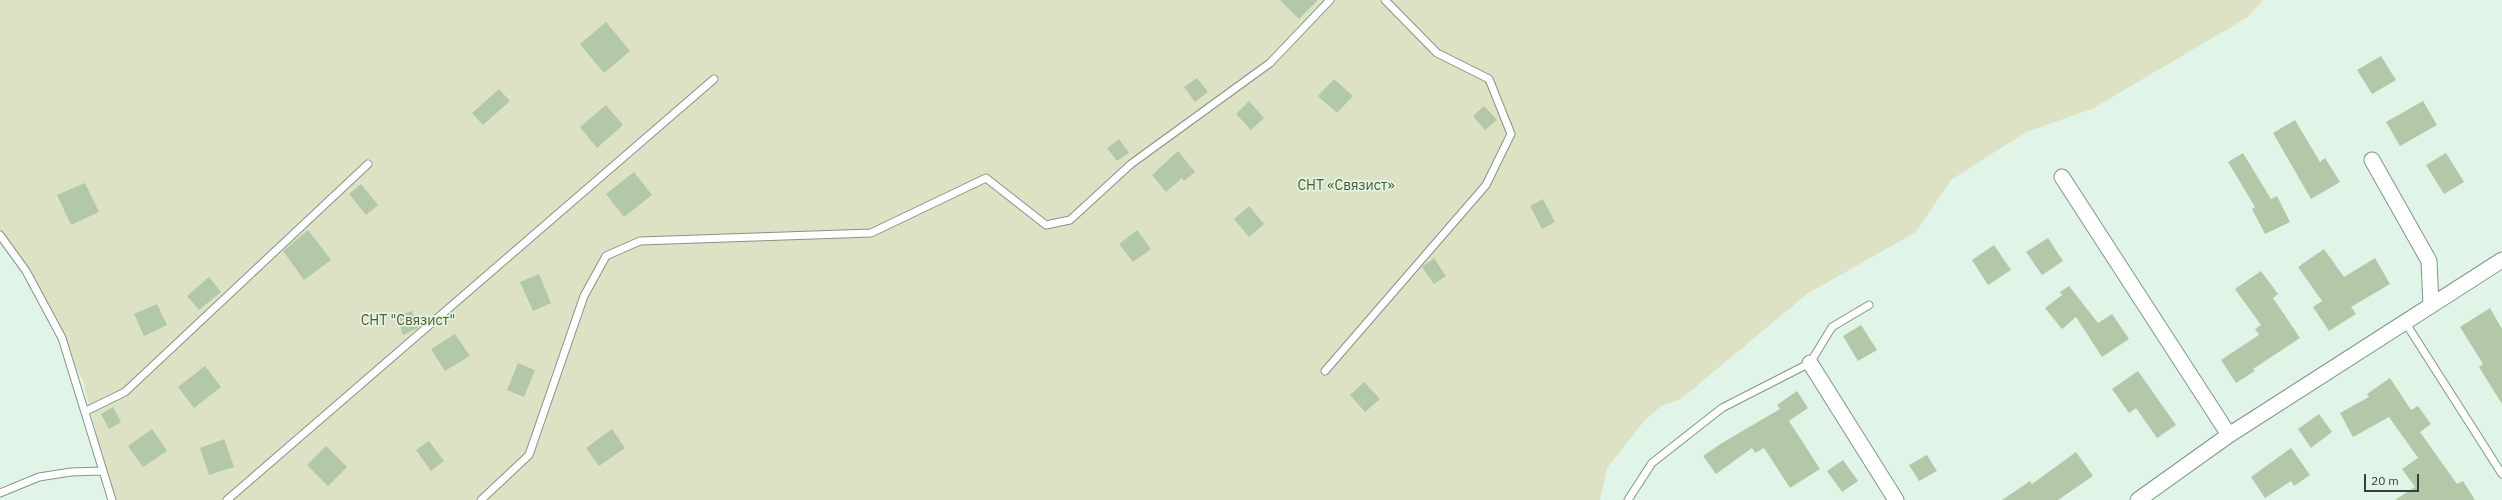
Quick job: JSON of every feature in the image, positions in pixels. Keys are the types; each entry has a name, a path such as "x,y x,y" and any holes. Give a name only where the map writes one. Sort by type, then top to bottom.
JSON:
{"street":[{"path":"2372,160 2429,261 2431,304"},
{"path":"2062,177 2229,435"},
{"path":"2138,500 2229,435 2431,304 2502,260"},
{"path":"1810,363 1896,500"}],"lane":[{"path":"481,500 529,455 584,296 606,256 640,241 871,233 986,178 1046,225 1070,220 1132,164 1270,63 1330,0"},
{"path":"1325,371 1486,185 1511,134 1489,79 1437,53 1385,0"},
{"path":"227,500 714,79"},
{"path":"86,411 125,392 368,164"},
{"path":"0,235 26,270 62,338 86,411 102,471 112,500"},
{"path":"1628,500 1652,463 1722,408 1810,363 1832,327 1869,304"},
{"path":"2404,322 2502,474"},
{"path":"0,493 39,477 71,472 102,471"}],"green space":[{"path":"0,0 2263,0 2248,17 2092,109 2026,132 1951,180 1916,232 1807,294 1681,399 1661,406 1645,420 1607,468 1600,500 113,500 83,381 33,286 0,244"}],"building":[{"path":"1280,0 1318,0 1299,19"},
{"path":"606,22 630,51 604,73 580,44"},
{"path":"2381,56 2396,80 2372,94 2357,70"},
{"path":"1197,78 1208,92 1195,102 1184,87"},
{"path":"1334,79 1353,96 1337,113 1318,96"},
{"path":"499,89 510,101 483,125 472,113"},
{"path":"1249,101 1264,118 1251,130 1236,114"},
{"path":"2423,101 2437,125 2400,146 2386,122"},
{"path":"606,105 623,125 597,148 580,127"},
{"path":"1484,106 1497,120 1485,130 1473,116"},
{"path":"2295,120 2320,162 2325,158 2340,182 2311,199 2273,133"},
{"path":"1119,139 1129,153 1117,161 1107,148"},
{"path":"1178,151 1195,172 1184,181 1182,178 1166,192 1152,175"},
{"path":"2243,153 2271,199 2277,196 2290,222 2265,234 2252,209 2255,207 2228,162"},
{"path":"2446,153 2464,182 2444,194 2426,165"},
{"path":"634,172 652,195 624,217 606,194"},
{"path":"85,183 99,212 71,225 57,195"},
{"path":"361,184 378,205 366,215 349,194"},
{"path":"1543,199 1555,222 1542,229 1530,206"},
{"path":"1249,206 1264,224 1249,237 1234,219"},
{"path":"308,230 331,260 304,280 283,251"},
{"path":"1137,230 1151,249 1133,262 1119,244"},
{"path":"2048,238 2063,261 2042,275 2026,252"},
{"path":"1994,245 2011,270 1988,285 1972,260"},
{"path":"2324,249 2344,277 2375,258 2390,284 2351,307 2356,314 2329,331 2313,307 2322,301 2298,267"},
{"path":"1434,258 1446,276 1434,284 1422,267"},
{"path":"2261,271 2278,294 2273,298 2300,338 2253,369 2255,371 2236,383 2221,360 2259,335 2255,329 2261,325 2235,289"},
{"path":"539,274 551,303 533,311 520,282"},
{"path":"209,277 221,292 199,310 187,296"},
{"path":"2069,286 2098,323 2112,314 2129,339 2102,357 2076,317 2062,329 2045,308 2062,295 2060,292"},
{"path":"157,304 167,325 144,336 134,314"},
{"path":"2490,308 2502,329 2502,404 2479,367 2483,364 2460,327"},
{"path":"412,311 418,328 403,335 397,316"},
{"path":"1861,325 1877,350 1858,361 1843,336"},
{"path":"455,334 470,356 445,371 431,349"},
{"path":"518,363 535,370 524,397 507,390"},
{"path":"205,366 221,387 194,408 178,387"},
{"path":"2138,371 2176,425 2157,438 2136,408 2129,413 2112,389"},
{"path":"2390,378 2411,410 2418,406 2431,424 2420,432 2457,484 2463,481 2475,500 2395,500 2415,487 2402,469 2418,458 2389,417 2353,437 2340,413 2369,397 2367,394"},
{"path":"1364,382 1380,399 1365,412 1350,395"},
{"path":"1797,391 1808,408 1789,421 1820,469 1790,488 1764,448 1755,453 1752,448 1716,474 1703,456 1780,409 1777,405"},
{"path":"113,407 121,422 109,429 101,414"},
{"path":"2319,414 2332,432 2311,448 2298,429"},
{"path":"152,429 167,451 143,467 128,446"},
{"path":"612,429 625,448 599,466 586,448"},
{"path":"224,439 234,467 209,475 200,448"},
{"path":"429,441 444,461 431,471 416,450"},
{"path":"326,446 347,467 328,486 307,465"},
{"path":"2291,448 2310,475 2294,486 2291,481 2265,498 2251,477"},
{"path":"2076,452 2093,476 2058,500 2002,500 2030,481 2032,484"},
{"path":"1927,455 1937,471 1919,481 1909,465"},
{"path":"1843,460 1858,481 1842,492 1827,471"}],"park label":[{"name":"СНТ «Связист»","path":"1346,186"},
{"name":"СНТ \"Связист\"","path":"408,321"}]}
